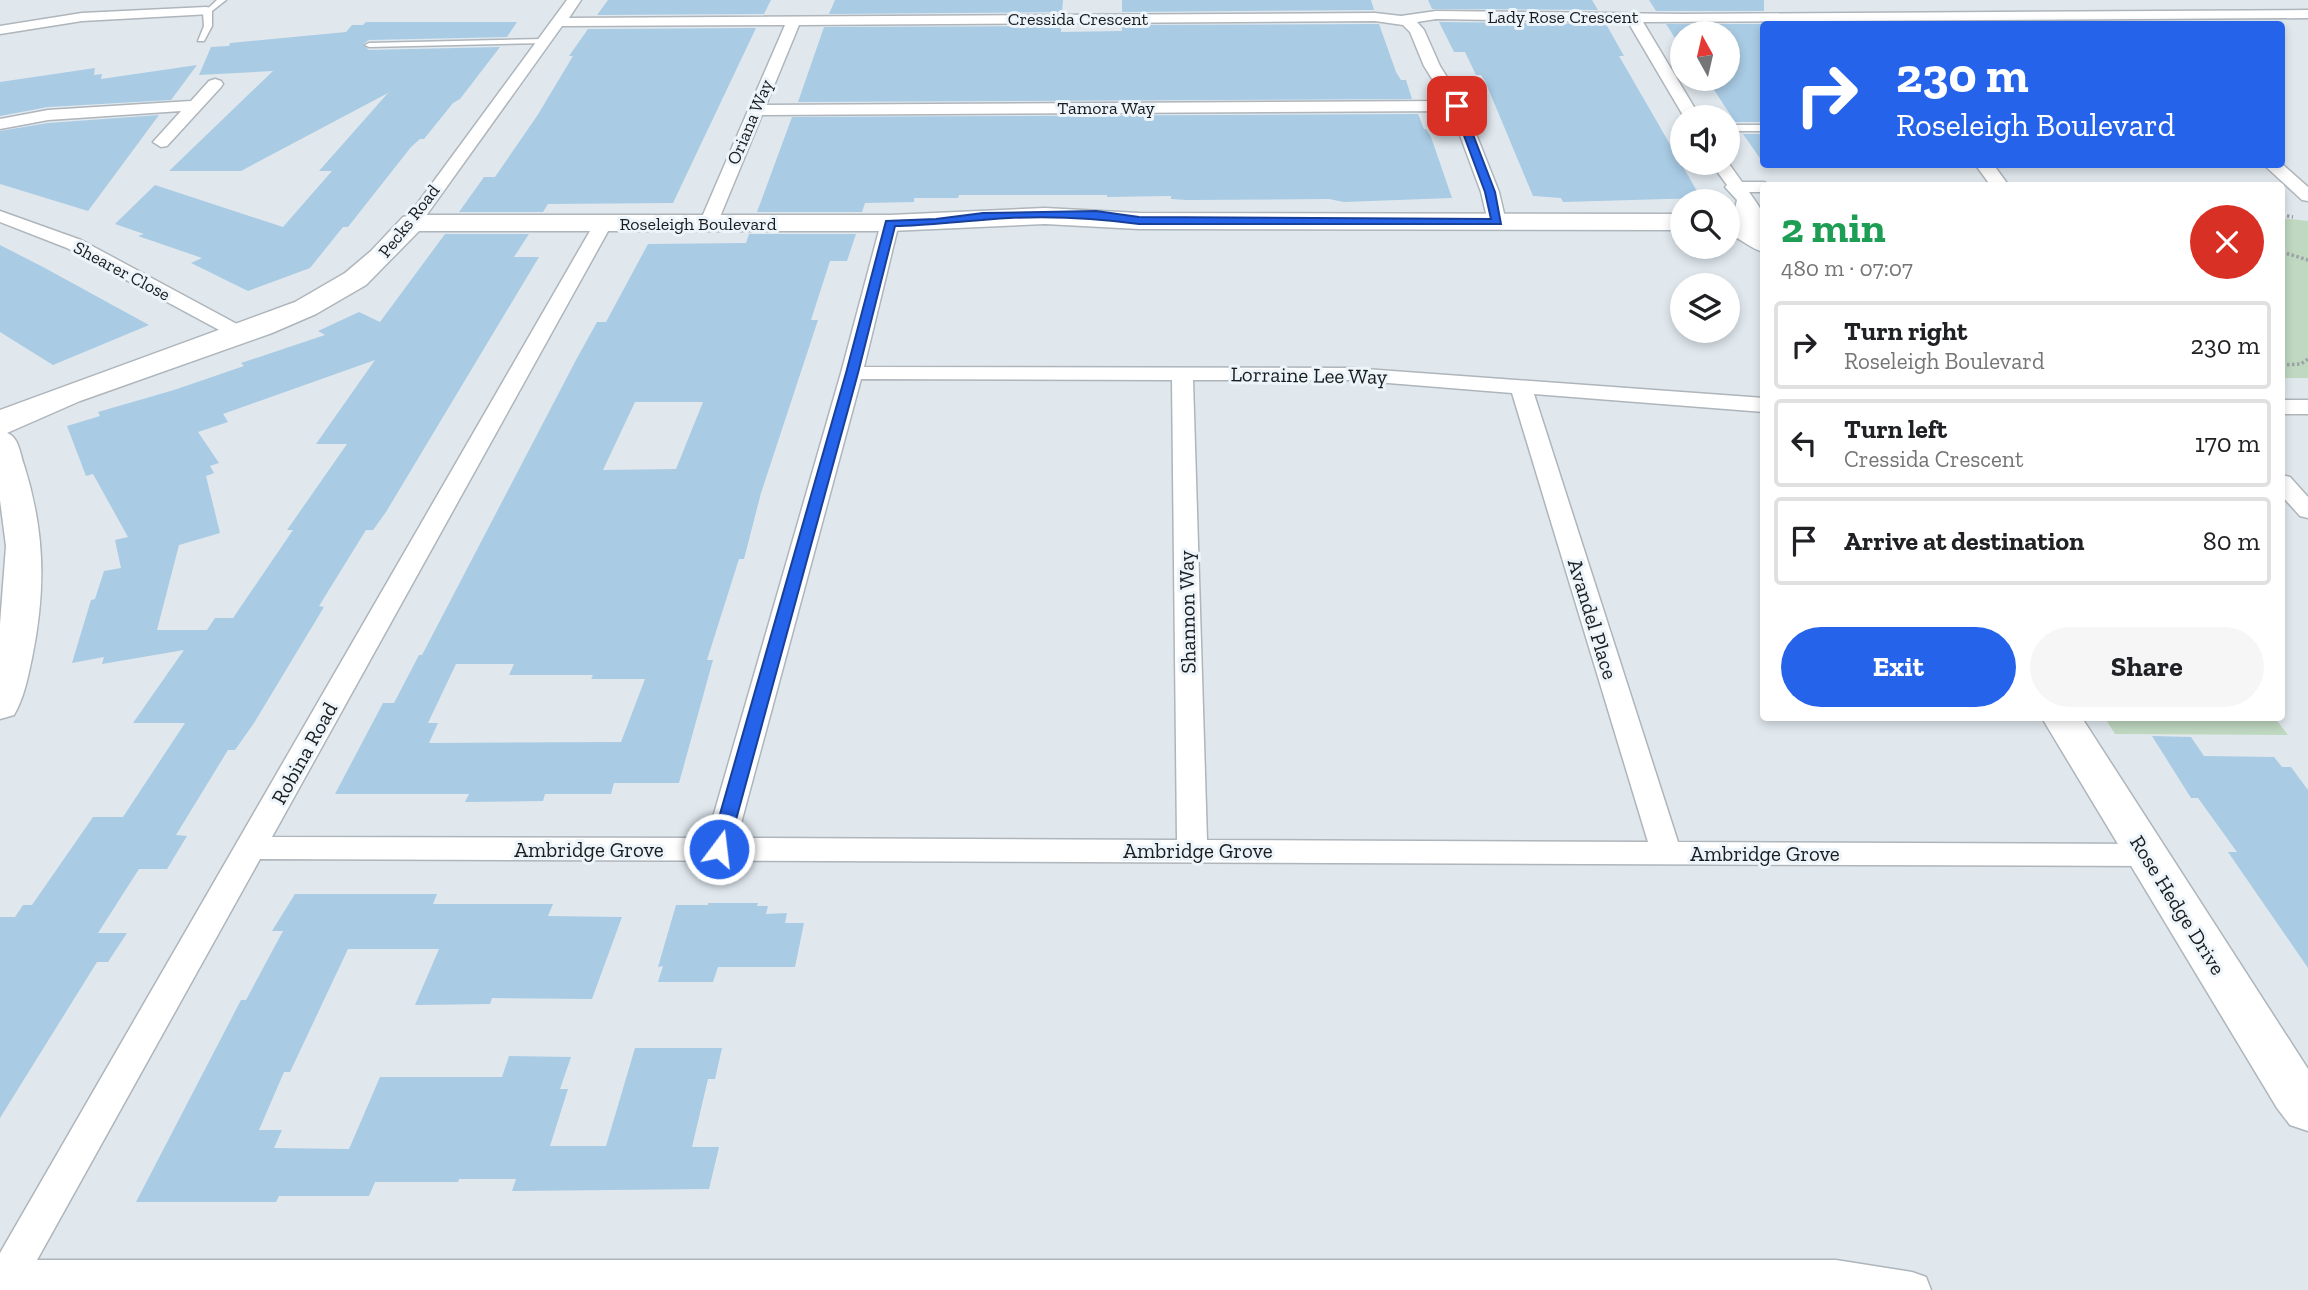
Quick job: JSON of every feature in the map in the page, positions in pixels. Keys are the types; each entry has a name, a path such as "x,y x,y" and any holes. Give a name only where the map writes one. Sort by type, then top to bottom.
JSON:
{"street":[{"name":"Pecks Road","path":"1,423 96,383 241,334 301,310 347,285 380,260 409,226 574,0"},
{"path":"1092,0 1092,19"},
{"path":"0,30 82,17 206,10"},
{"name":"Lady Rose Crescent","path":"1406,21 1447,16 2088,21 2308,14"},
{"name":"Cressida Crescent","path":"558,22 1385,17 1406,21"},
{"path":"1633,18 1685,105"},
{"name":"Oriana Way","path":"708,224 794,20"},
{"path":"1406,21 1417,30 1433,66 1457,106 1503,222"},
{"path":"161,142 215,84"},
{"path":"0,124 48,115 196,105"},
{"name":"Tamora Way","path":"754,110 1457,106"},
{"path":"1986,168 1998,182"},
{"path":"2276,168 2308,196"},
{"path":"1725,175 1744,220"},
{"path":"1744,220 1760,194"},
{"path":"2285,202 2308,204"},
{"name":"Shearer Close","path":"0,216 74,244 241,334"},
{"name":"Roseleigh Boulevard","path":"409,226 936,222 992,229 1096,228 1139,221 1670,222"},
{"path":"719,849 852,373 890,223"},
{"name":"Robina Road","path":"2,1281 603,224"},
{"name":"Lorraine Lee Way","path":"852,373 1351,374 1760,405"},
{"name":"Shannon Way","path":"1182,373 1192,850"},
{"name":"Avandel Place","path":"1521,386 1666,852"},
{"path":"2285,407 2308,407"},
{"path":"1,423 22,525 24,577 3,685"},
{"path":"2285,485 2308,511"},
{"name":"Rose Hedge Drive","path":"2064,721 2304,1107"},
{"name":"Ambridge Grove","path":"250,848 2147,855"},
{"path":"2,1281 38,1278 1836,1278 1912,1290"}],"lane":[{"path":"201,39 208,26 204,16 206,10 222,0"},
{"path":"369,45 543,41"},
{"path":"1740,128 1760,128"}],"path":[{"path":"2285,253 2308,260"},
{"path":"2285,365 2308,362"}],"green space":[{"path":"2285,218 2308,221 2308,378 2285,378"},
{"path":"2107,721 2277,721 2288,735 2115,734"}],"building":[{"path":"608,0 771,0 764,14 597,15"},
{"path":"835,0 1063,0 1062,12 829,14"},
{"path":"1122,0 1371,0 1374,10 1122,12"},
{"path":"1428,0 1592,0 1598,10 1432,9"},
{"path":"1649,0 1764,0 1764,11 1656,11"},
{"path":"366,22 517,22 507,37 369,40 363,44 369,50 500,47 460,99 453,103 424,139 411,147 348,227 343,227 310,268 248,291 191,263 202,258 138,236 144,234 115,224 155,185 283,227 332,171 319,171 388,93 241,171 169,171 273,71 199,75 211,47 346,32 352,25 363,25"},
{"path":"1439,22 1606,24 1624,56 1619,56 1670,144 1670,175 1688,175 1696,189 1670,189 1670,199 1563,202 1561,198 1533,196 1485,81 1481,75 1476,75 1465,52 1454,52"},
{"path":"1379,24 1396,72 1401,80 1406,80 1412,99 798,102 824,27 1061,26 1061,32 1122,31 1122,25"},
{"path":"1740,24 1760,24 1760,122 1740,122 1740,105 1724,105 1715,91 1740,91"},
{"path":"756,28 673,203 548,204 543,212 459,212 484,177 495,177 537,116 573,56 569,56 588,29"},
{"path":"197,65 171,100 48,107 0,116 0,82 95,68 94,75 102,74 101,79"},
{"path":"1418,114 1424,129 1431,137 1452,198 1344,202 1329,199 1187,200 1171,199 1171,196 959,195 958,198 914,198 914,202 865,203 862,212 757,212 792,117"},
{"path":"159,115 88,211 0,184 0,131 48,123"},
{"path":"1743,134 1760,134 1760,158"},
{"path":"445,234 529,234 514,257 539,257 386,512 373,530 366,530 319,606 324,607 254,723 235,750 228,750 176,835 187,836 167,869 139,869 98,933 127,933 108,962 97,962 0,1118 0,917 15,917 23,905 32,905 93,817 123,817 185,723 133,723 184,650 102,664 104,657 72,663 91,600 95,599 104,571 121,568 115,540 128,537 93,474 86,476 67,426 100,416 98,412 174,390 244,366 241,363 325,335 318,331 359,312 380,322","holes":["375,360 316,444 347,444 287,530 293,530 233,618 215,618 207,630 157,630 179,545 220,533 206,476 214,473 210,466 219,463 198,432 228,422 223,414"]},
{"path":"749,234 856,234 847,261 830,261 811,320 818,320 761,493 744,559 739,559 707,660 713,660 679,783 614,783 611,794 545,794 543,801 465,802 469,794 335,794 383,703 394,703 419,655 422,655 576,360 597,322 606,322 648,244 746,243","holes":["635,402 703,402 676,469 603,470","456,664 514,664 509,675 593,675 591,679 645,679 621,742 429,743 438,723 428,723"]},
{"path":"0,245 149,325 53,365 0,332"},
{"path":"2152,736 2191,737 2204,756 2274,757 2282,767 2291,767 2308,790 2308,968 2228,852 2237,852 2198,798 2191,798"},
{"path":"295,894 437,894 433,904 553,904 548,916 622,917 592,999 492,998 490,1004 415,1005 439,949 348,949 290,1072 284,1072 259,1130 282,1130 274,1148 349,1149 380,1077 502,1077 509,1056 571,1057 560,1089 568,1089 550,1146 606,1146 635,1048 722,1048 715,1079 708,1079 692,1147 719,1147 709,1189 512,1191 516,1179 459,1179 458,1182 375,1182 369,1196 279,1196 276,1202 136,1202 241,1000 246,1000 283,931 272,931"},
{"path":"758,903 757,906 768,906 766,914 787,913 785,923 804,923 795,967 718,967 713,982 658,982 663,966 658,967 676,905"}],"route":[{"path":"719,849 852,373 890,223 936,222 983,216 1096,215 1139,221 1497,222 1490,192 1457,106"}]}
